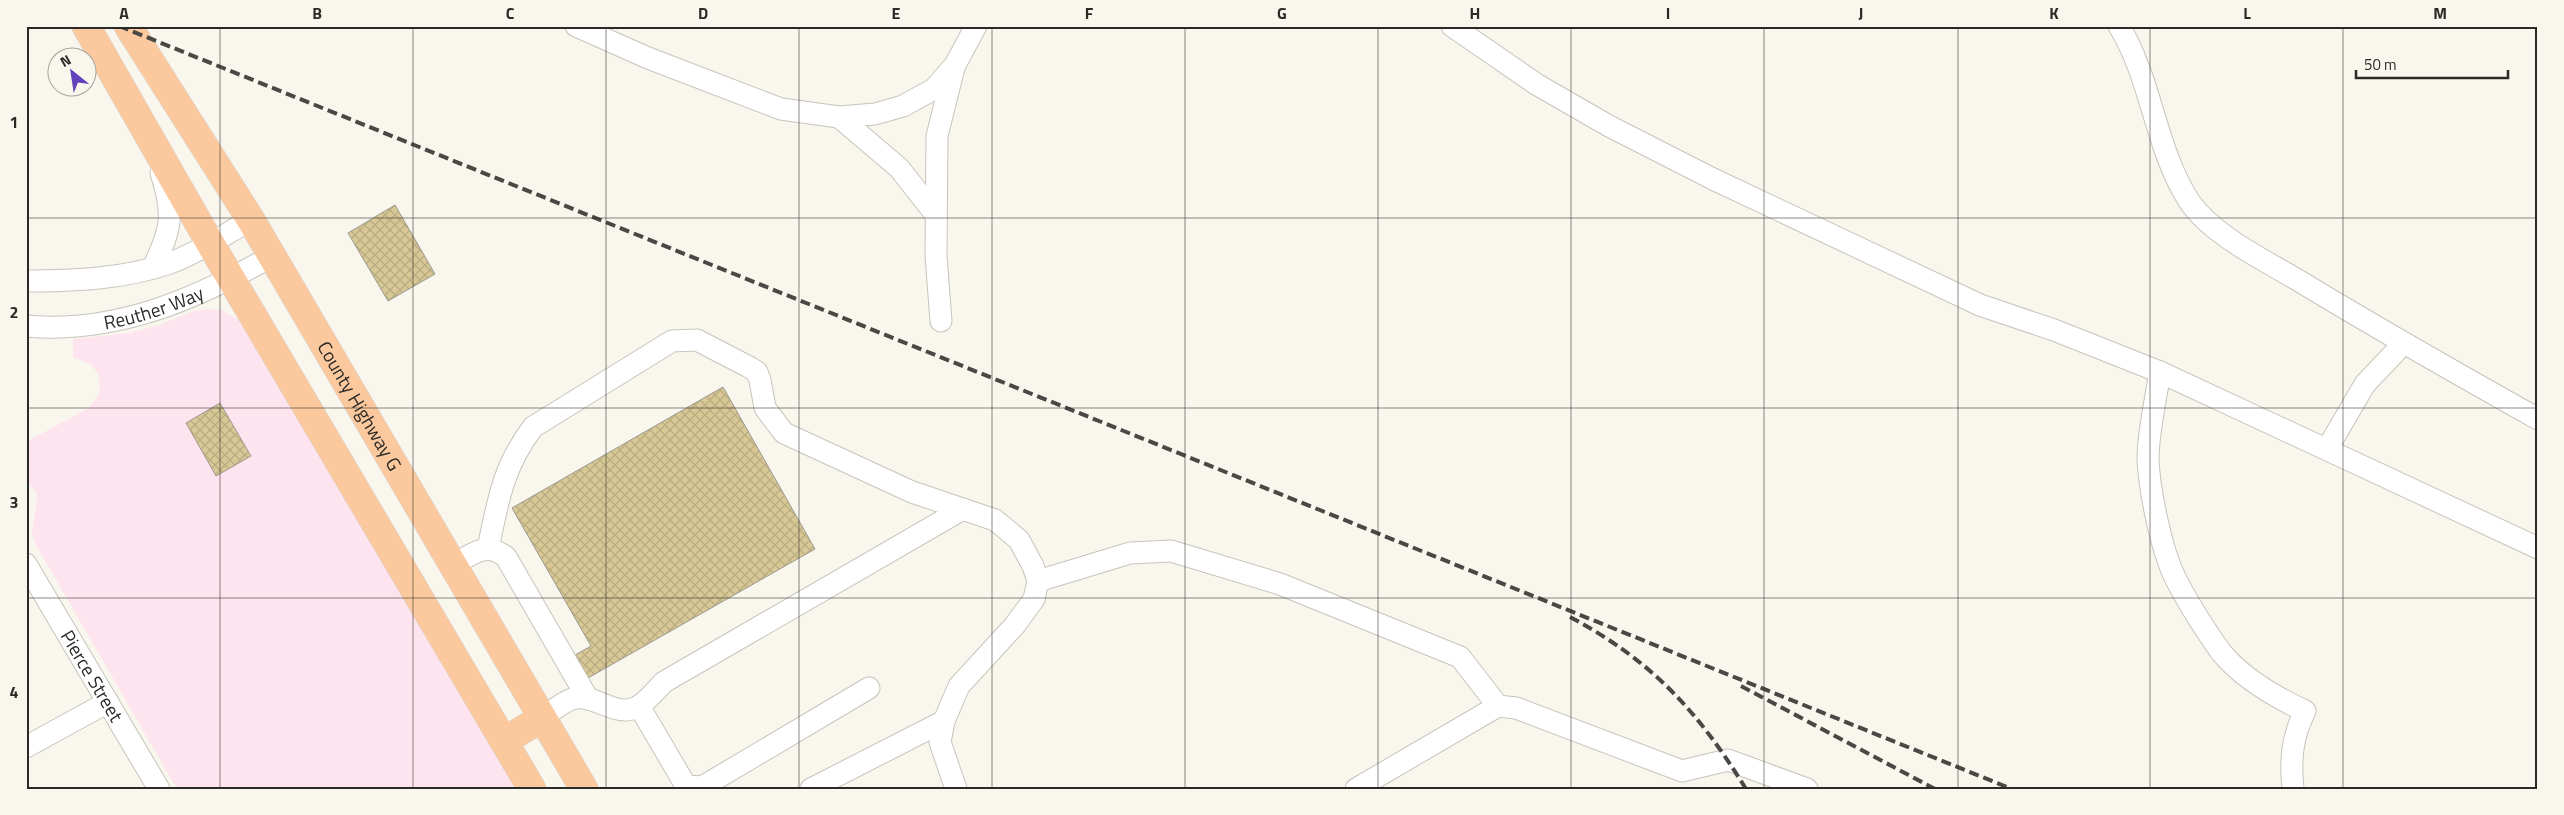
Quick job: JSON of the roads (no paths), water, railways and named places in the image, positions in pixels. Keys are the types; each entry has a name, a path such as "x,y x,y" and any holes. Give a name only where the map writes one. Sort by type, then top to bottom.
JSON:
{"main road":[{"path":"86,26 210,243 532,789"},
{"name":"County Highway G","path":"128,26 272,256 584,789"},
{"path":"504,741 542,718"}],"street":[{"path":"576,26 648,58 781,109 839,117 875,114 903,106 934,88 955,65"},
{"path":"941,321 936,256 937,136 955,65 976,26"},
{"path":"1452,26 1536,84 1609,126 1713,179 1980,305 2054,330 2160,372 2538,548"},
{"path":"2119,26 2148,94 2172,169 2190,202 2213,224 2242,246 2403,344 2538,419"},
{"path":"839,117 899,168 936,214"},
{"path":"147,133 170,202 170,216 166,237 153,268"},
{"name":"Reuther Way","path":"26,281 70,281 114,276 153,268 172,262 250,220"},
{"name":"Reuther Way","path":"27,327 79,327 128,319 175,304 232,278 272,256"},
{"path":"488,549 507,468 519,446 533,427 662,347 680,339 697,340 757,372 765,408 784,432 912,492 995,520 1019,540 1033,566 1038,581 1034,599 1020,618 959,686 944,720 940,742 956,789"},
{"path":"2327,449 2366,384 2403,344"},
{"path":"2160,372 2148,458 2156,509 2169,565 2192,606 2222,652 2249,677 2278,698 2304,711 2292,746 2290,767 2293,789"},
{"path":"542,718 572,699 588,699 614,709 631,710 639,706 664,682 963,509"},
{"path":"453,565 479,550 496,550 506,557 588,699"},
{"path":"1038,581 1130,554 1171,551 1280,584 1460,656 1498,706"},
{"name":"Pierce Street","path":"26,564 159,789"},
{"path":"639,706 686,786 702,787 869,688"},
{"path":"26,747 108,702"},
{"path":"1356,789 1498,706 1516,708 1682,771 1728,760 1807,789"},
{"path":"811,789 944,720"}],"railway":[{"path":"119,26 2012,789"},
{"path":"1570,617 1625,651 1670,690 1710,735 1746,789"},
{"path":"1741,686 1935,789"}]}
